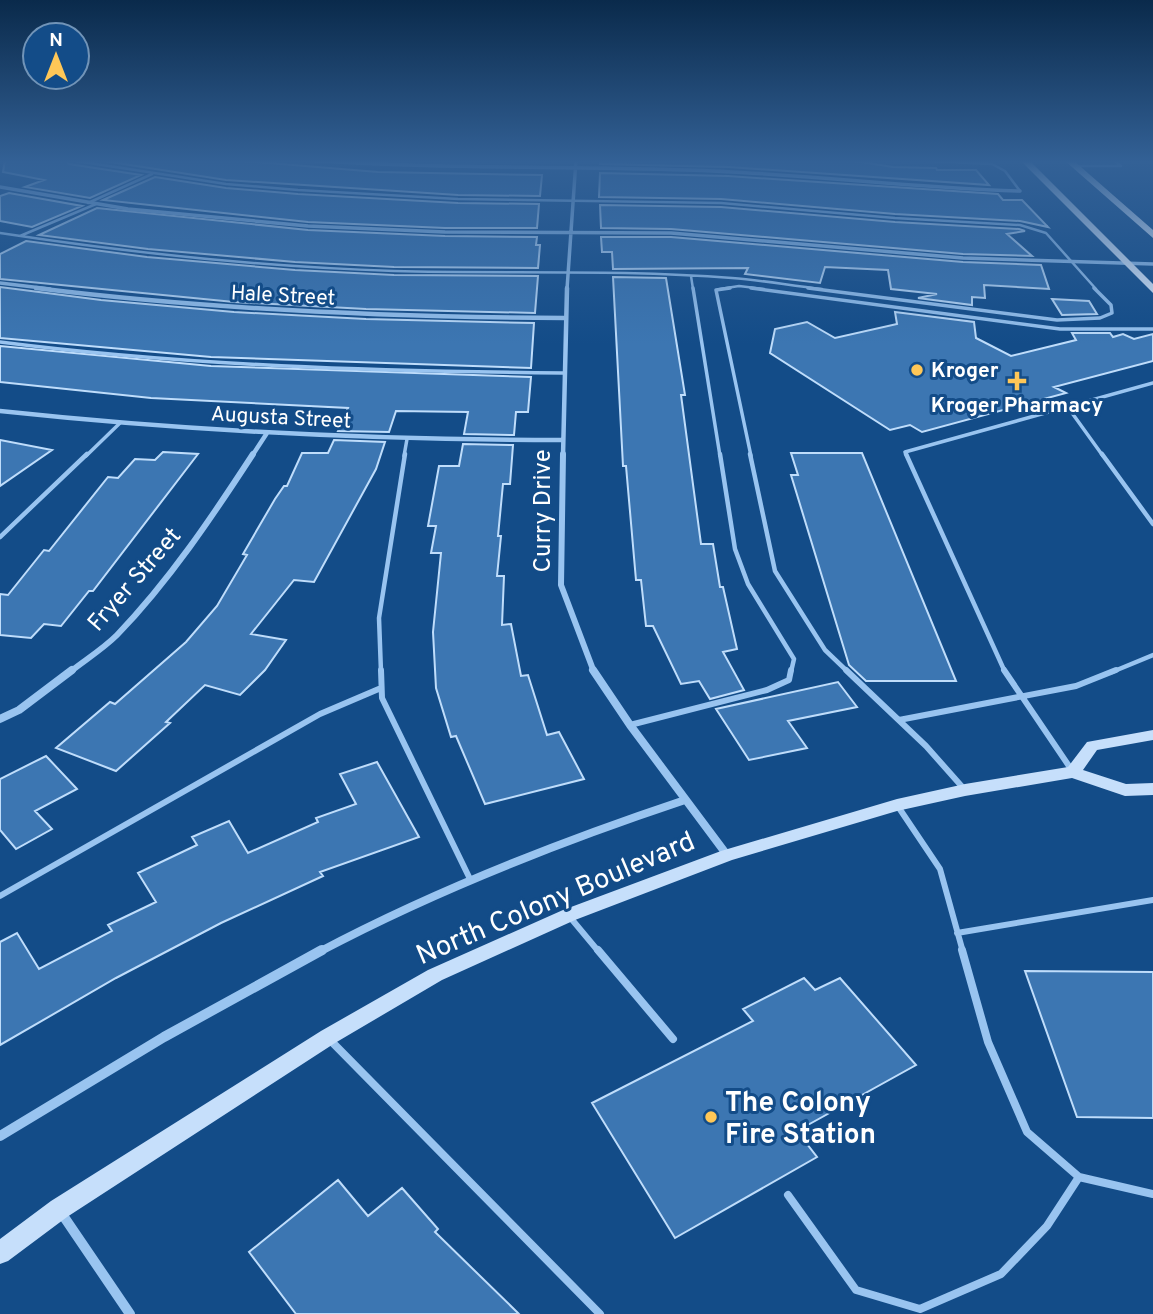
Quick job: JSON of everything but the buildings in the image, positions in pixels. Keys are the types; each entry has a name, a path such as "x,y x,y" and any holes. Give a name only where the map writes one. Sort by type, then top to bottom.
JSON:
{"main road":[{"path":"1084,221 1153,290"},
{"path":"1138,221 1153,235"},
{"path":"1073,772 1092,746 1153,735"},
{"name":"North Colony Boulevard","path":"0,1252 59,1209 328,1038 435,975 569,915 727,855 897,805 964,790 1073,772 1125,790 1153,789"}],"street":[{"path":"251,221 308,226 570,234 671,233 924,255 1071,263 1153,264"},
{"name":"Curry Drive","path":"571,221 561,440 562,585 591,667 630,725 727,855"},
{"name":"Hale Street","path":"0,282 163,303 268,311 435,318 565,318"},
{"name":"Augusta Street","path":"0,411 120,423 267,433 407,439 561,440"},
{"name":"Fryer Street","path":"0,719 19,710 115,637 157,589 215,512 267,433"},
{"path":"0,1136 96,1076 281,970 470,879 570,838 685,800"},
{"path":"59,1209 130,1314"}],"lane":[{"path":"20,236 55,221"},
{"path":"0,233 236,262 409,271 568,272 734,278 1057,320 1092,319 1112,313 1111,304 1046,233 1020,225 954,221"},
{"path":"630,725 767,691 789,680 794,659 748,584 734,549 691,276"},
{"path":"964,790 926,746 825,650 775,571 716,290 739,286 1060,330 1153,329"},
{"path":"0,342 191,361 296,367 563,373"},
{"path":"1073,772 1021,697 996,652 905,452 1153,383"},
{"path":"1067,406 1153,522"},
{"path":"0,537 120,423"},
{"path":"407,439 379,618 382,698 470,879"},
{"path":"899,720 1076,686 1153,655"},
{"path":"0,896 320,714 381,688"},
{"path":"897,805 940,869 988,1042 1027,1132 1079,1177 1153,1194"},
{"path":"957,933 1153,900"},
{"path":"569,915 673,1039"},
{"path":"328,1038 600,1314"},
{"path":"788,1195 856,1290 920,1309 1001,1274 1047,1226 1079,1177"}],"place":[{"name":"Kroger","path":"917,370"},
{"name":"Kroger Pharmacy","path":"1017,381"},
{"name":"The Colony Fire Station","path":"711,1117"}]}
